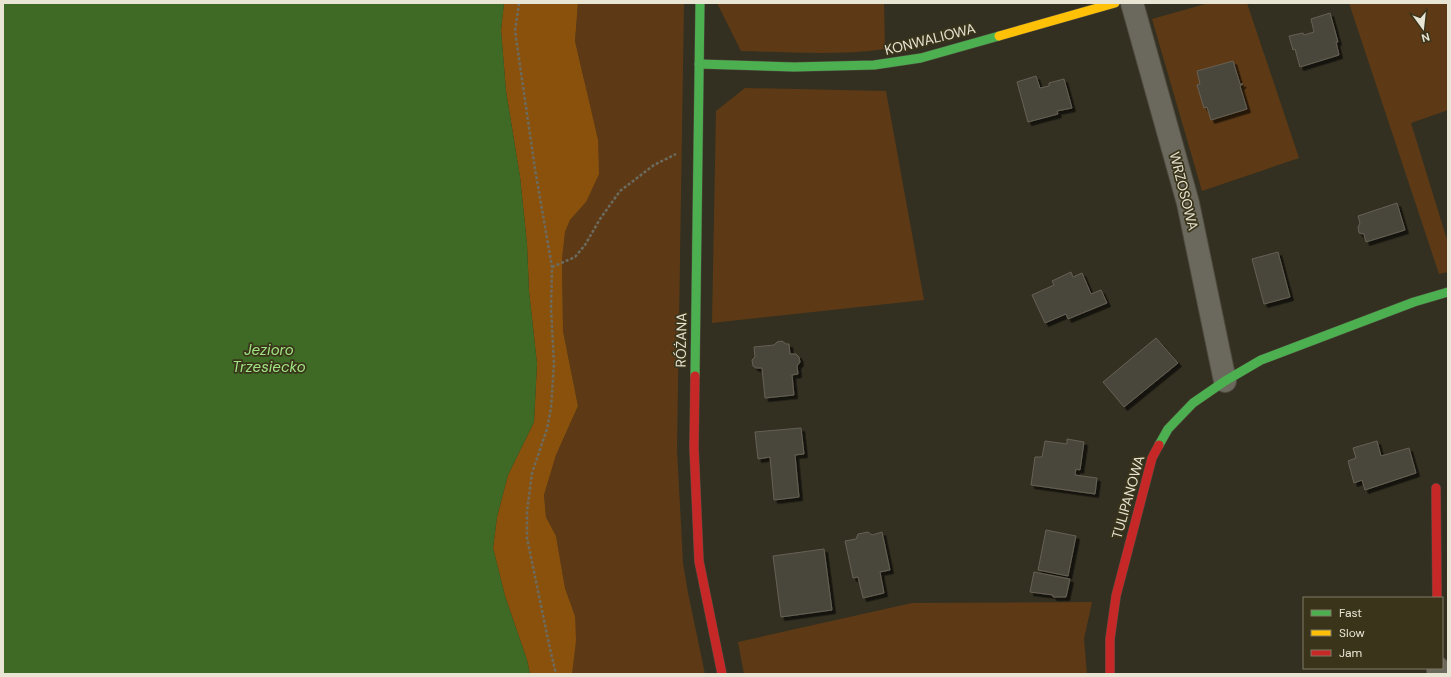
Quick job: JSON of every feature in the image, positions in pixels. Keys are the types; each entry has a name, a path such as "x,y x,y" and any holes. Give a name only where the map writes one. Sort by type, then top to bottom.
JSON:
{"street":[{"name":"RÓŻANA","path":"700,3 694,448 700,561 704,590 722,674"},
{"name":"KONWALIOWA","path":"699,64 834,67 891,64 921,58 1115,3"},
{"name":"WRZOSOWA","path":"1132,3 1188,203 1225,381"},
{"name":"TULIPANOWA","path":"1110,674 1110,639 1116,596 1152,458 1168,429 1193,403 1225,381 1261,360 1414,302 1448,292"},
{"path":"1436,488 1437,597"}],"path":[{"path":"519,3 515,31 535,170 552,267 551,308 554,364 551,408 547,429 532,473 527,519 527,538 556,674"},
{"path":"552,267 575,257 585,245 600,219 620,191 654,165 698,142"}],"shaded area":[{"path":"504,3 578,3 575,41 598,140 599,174 586,202 570,220 565,232 562,260 563,331 578,406 556,455 544,495 546,517 556,536 565,588 575,616 576,640 572,674 530,674 527,660 505,596 493,548 497,517 508,475 534,422 537,364 529,291 527,244 520,177 506,91 501,30"},
{"path":"578,3 684,3 677,449 683,563 705,674 572,674 575,616 565,588 556,536 546,517 544,495 556,455 578,406 563,331 562,260 565,232 570,220 586,202 584,79 575,41"},
{"path":"717,3 884,3 885,49 831,53 741,51"},
{"path":"1209,3 1247,3 1299,158 1202,191 1152,19"},
{"path":"1349,3 1448,3 1448,110 1411,123 1448,243 1448,272 1439,274"},
{"path":"745,88 886,91 924,300 712,323 716,111"},
{"path":"1092,602 1084,639 1087,674 744,674 738,642 912,603"}],"water":[{"name":"Jezioro Trzesiecko","path":"3,3 504,3 501,30 506,91 520,177 527,244 529,291 537,364 534,422 508,475 497,517 493,548 505,596 527,660 530,674 3,674"}],"building":[{"path":"1330,13 1338,42 1336,42 1339,55 1300,67 1295,49 1293,50 1289,36 1303,33 1304,35 1314,32 1311,19"},
{"path":"1233,61 1240,84 1243,84 1240,86 1247,109 1211,120 1207,107 1204,108 1197,85 1200,84 1197,71"},
{"path":"1036,76 1040,88 1049,86 1049,83 1064,79 1072,108 1057,111 1058,114 1028,122 1017,82"},
{"path":"1397,203 1405,230 1366,242 1364,234 1359,233 1358,227 1360,223 1358,216"},
{"path":"1278,252 1290,297 1264,304 1252,259"},
{"path":"1071,272 1073,277 1082,273 1091,294 1101,290 1107,303 1068,319 1066,314 1045,323 1032,295 1054,285 1052,281"},
{"path":"1156,338 1178,363 1124,407 1103,382"},
{"path":"782,341 789,344 790,354 796,354 799,357 800,362 797,366 798,374 792,375 794,395 765,398 762,368 756,368 753,366 752,360 755,357 754,347 774,345 777,342"},
{"path":"801,428 804,454 795,455 799,497 774,500 770,457 758,459 755,432"},
{"path":"1067,439 1084,442 1080,470 1076,469 1075,475 1097,478 1095,494 1031,485 1035,457 1042,457 1045,441 1067,444"},
{"path":"1377,441 1381,456 1409,448 1416,473 1365,490 1362,480 1354,483 1348,461 1356,458 1353,448"},
{"path":"1046,530 1076,536 1068,576 1038,570"},
{"path":"868,532 872,535 882,532 890,570 880,572 884,593 863,598 858,577 853,578 845,541 856,539 858,534"},
{"path":"824,549 832,610 781,617 773,556"},
{"path":"1034,572 1070,579 1066,597 1053,597 1053,595 1030,592"}],"traffic: fast":[{"path":"695,376 700,3"},
{"path":"699,64 794,67 874,65 921,58 999,36"},
{"path":"1159,445 1168,429 1193,403 1225,381 1261,360 1414,302 1448,292"}],"traffic: slow":[{"path":"999,36 1115,3"}],"traffic: jam":[{"path":"695,376 694,448 699,561 722,674"},
{"path":"1110,674 1110,639 1116,596 1152,458 1159,445"},
{"path":"1436,488 1437,597"}]}
